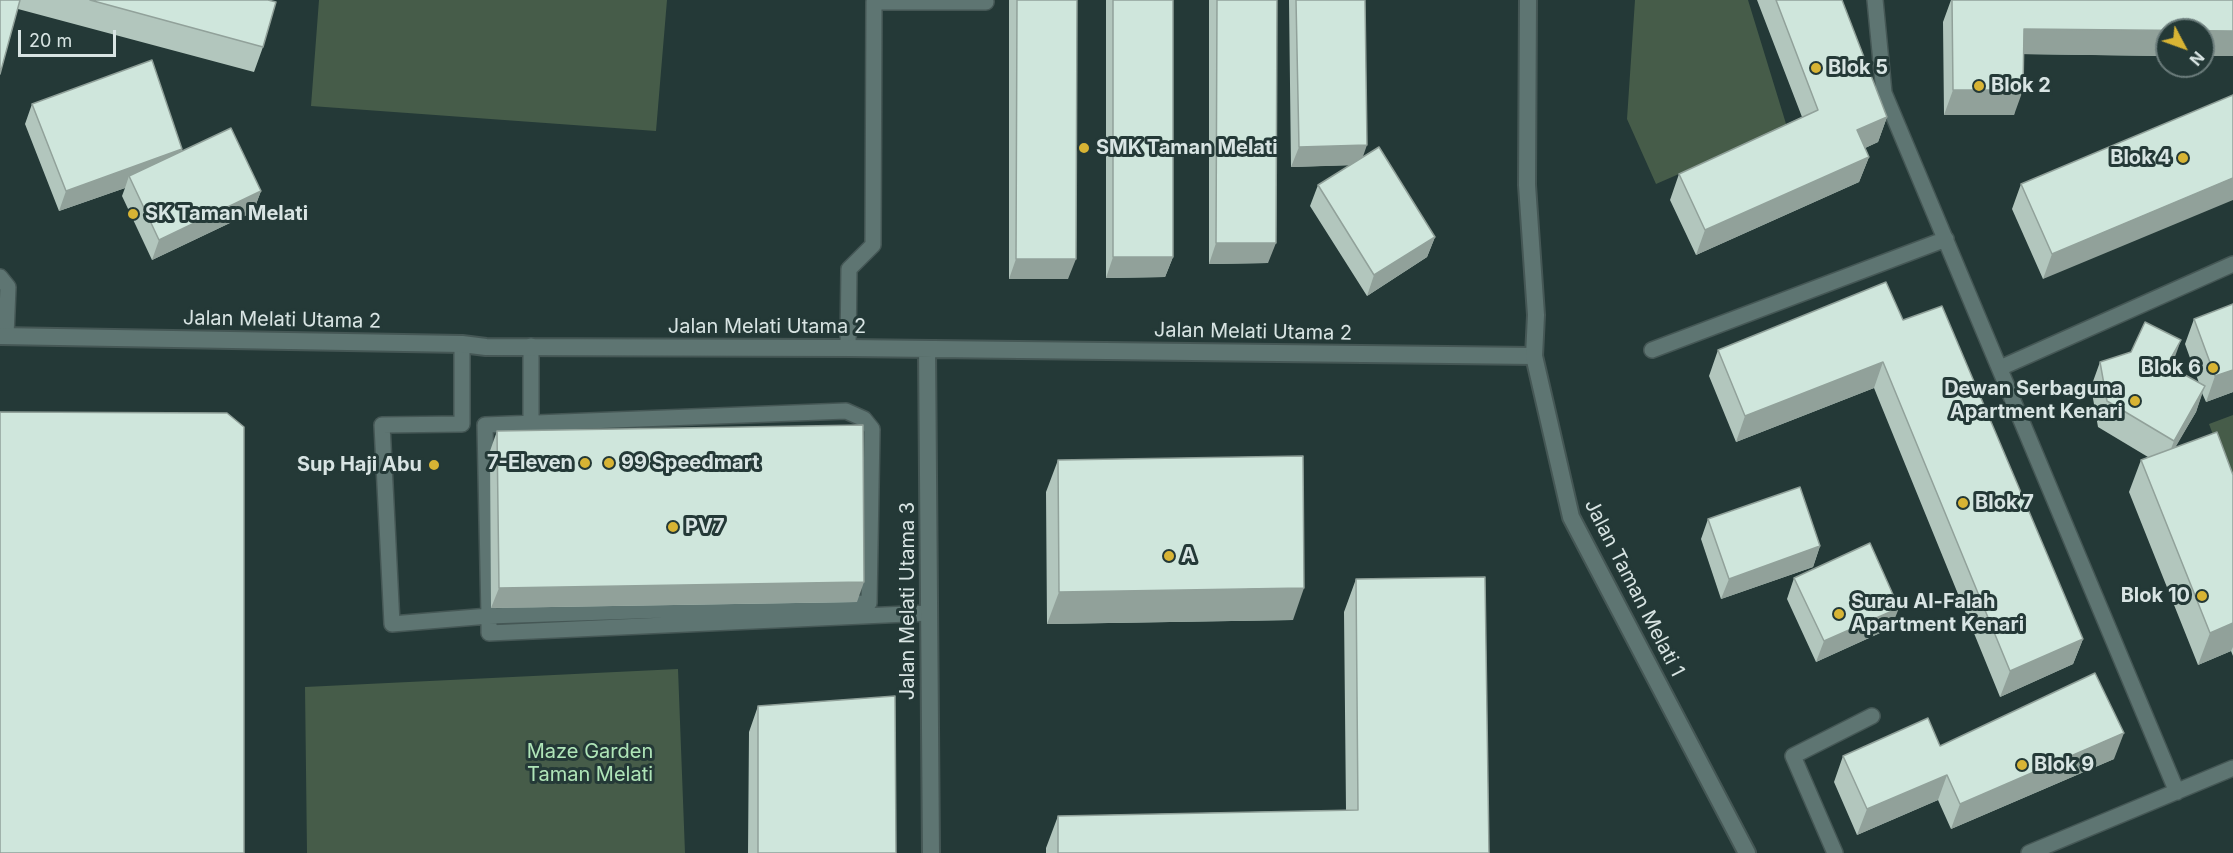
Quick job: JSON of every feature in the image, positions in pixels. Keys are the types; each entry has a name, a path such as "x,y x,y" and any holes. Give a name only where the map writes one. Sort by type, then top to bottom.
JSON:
{"street":[{"name":"Jalan Taman Melati 1","path":"1528,0 1527,185 1536,315 1534,356 1570,517 1747,853"},
{"name":"Jalan Melati Utama 2","path":"3,336 531,346 1534,356"},
{"name":"Jalan Melati Utama 3","path":"927,349 931,853"}],"lane":[{"path":"1875,0 1884,93 2177,792"},
{"path":"848,348 849,268 873,245 874,1 986,2"},
{"path":"1652,350 1946,239"},
{"path":"2000,368 2233,264"},
{"path":"0,277 8,287 3,336"},
{"path":"462,345 462,424 382,425 392,624 489,616 869,603 872,429 864,419 846,411 484,425 489,616 489,633 929,614"},
{"path":"531,346 531,423"},
{"path":"1835,853 1793,756 1872,716"},
{"path":"2030,853 2233,768"}],"green space":[{"path":"319,0 667,0 656,131 311,106"},
{"path":"1635,0 1748,0 1787,127 1656,184 1627,119"},
{"path":"2233,415 2233,489 2209,424"},
{"name":"Maze Garden Taman Melati","path":"678,669 685,853 307,853 305,687"}],"building":[{"path":"0,0 20,0 0,74"},
{"path":"90,0 268,0 276,2 263,47"},
{"path":"1017,0 1077,0 1076,259 1016,259"},
{"path":"1113,0 1173,0 1173,257 1113,257"},
{"path":"1217,0 1277,0 1276,243 1216,243"},
{"path":"1296,0 1365,0 1367,145 1299,147"},
{"name":"Blok 5","path":"1776,0 1842,0 1887,117 1857,130 1869,157 1705,230 1679,174 1818,110"},
{"path":"1952,0 2233,0 2233,31 2215,31 2215,18 2155,18 2155,30 2024,29 2023,90 1953,90"},
{"path":"152,60 182,149 66,191 32,104"},
{"name":"Blok 4","path":"2233,95 2233,178 2052,254 2021,184"},
{"path":"231,128 261,191 159,240 129,176"},
{"path":"1379,147 1435,237 1374,275 1318,185"},
{"name":"Blok 7","path":"1886,282 1903,320 1942,306 2083,639 2010,671 1883,362 1745,416 1718,350"},
{"path":"2233,304 2233,370 2215,376 2194,319"},
{"path":"2145,322 2181,340 2167,365 2205,386 2174,441 2107,401 2100,362 2131,352"},
{"path":"0,412 227,413 244,427 244,853 0,853"},
{"name":"PV7","path":"863,425 864,582 499,588 497,431"},
{"name":"Blok 10","path":"2217,432 2233,475 2233,623 2210,633 2141,460"},
{"name":"A","path":"1303,456 1304,588 1059,592 1058,460"},
{"path":"1800,487 1820,546 1729,579 1708,519"},
{"name":"Surau Al-Falah Apartment Kenari","path":"1870,543 1899,608 1824,641 1794,578"},
{"path":"1485,577 1489,853 1058,853 1058,816 1358,810 1356,579"},
{"name":"Blok 9","path":"2095,673 2124,733 1960,804 1947,775 1867,809 1843,756 1928,718 1940,746"},
{"path":"895,696 896,853 758,853 758,706"}],"place":[{"name":"Blok 5","path":"1816,68"},
{"name":"Blok 2","path":"1979,86"},
{"name":"SMK Taman Melati","path":"1084,148"},
{"name":"Blok 4","path":"2183,158"},
{"name":"SK Taman Melati","path":"133,214"},
{"name":"Blok 6","path":"2213,368"},
{"name":"Dewan Serbaguna Apartment Kenari","path":"2135,401"},
{"name":"7-Eleven","path":"585,463"},
{"name":"99 Speedmart","path":"609,463"},
{"name":"Sup Haji Abu","path":"434,465"},
{"name":"Blok 7","path":"1963,503"},
{"name":"PV7","path":"673,527"},
{"name":"A","path":"1169,556"},
{"name":"Blok 10","path":"2202,596"},
{"name":"Surau Al-Falah Apartment Kenari","path":"1839,614"},
{"name":"Blok 9","path":"2022,765"}]}
